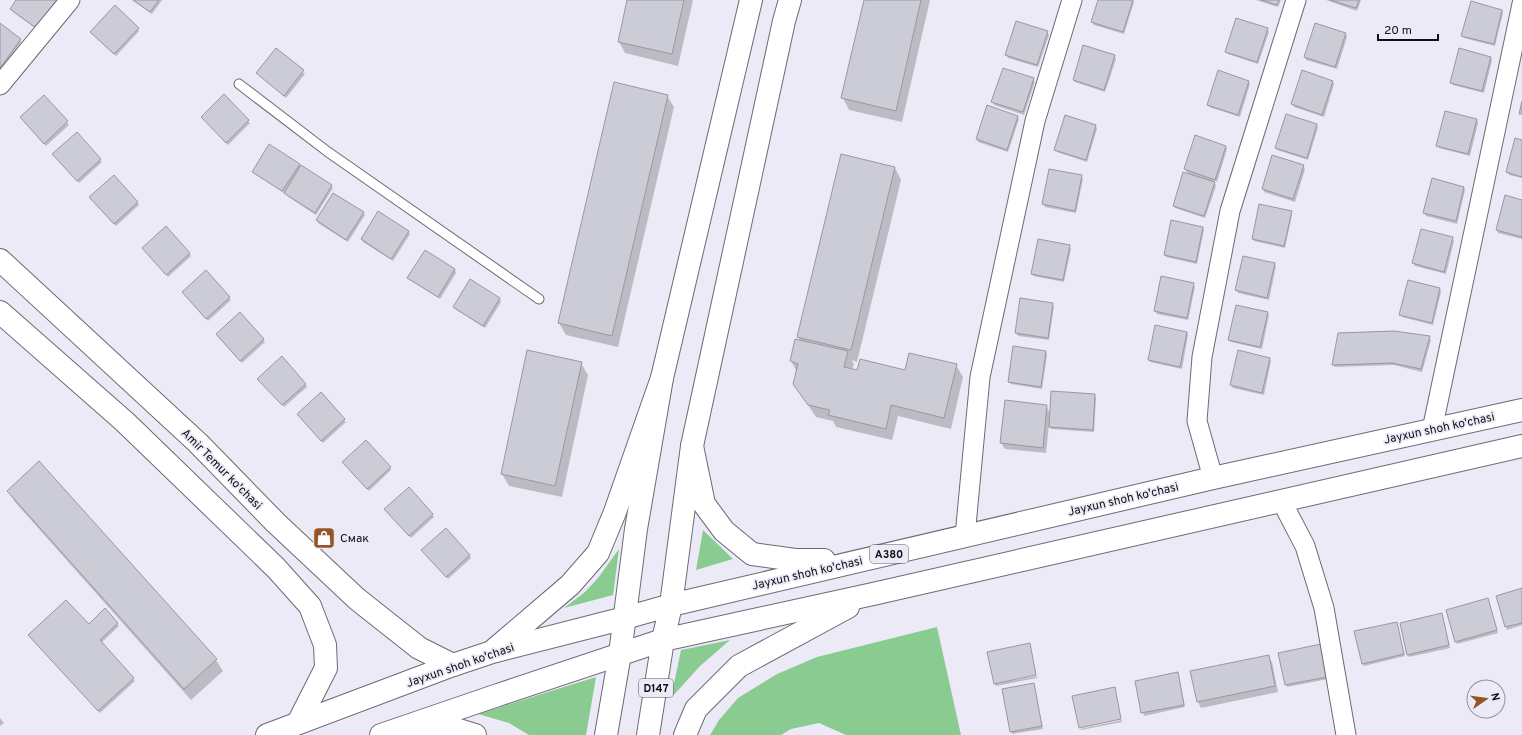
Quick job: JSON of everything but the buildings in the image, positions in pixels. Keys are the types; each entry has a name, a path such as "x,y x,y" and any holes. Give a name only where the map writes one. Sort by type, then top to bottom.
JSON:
{"main road":[{"path":"606,735 620,654 636,529 662,378 751,0"},
{"path":"663,640 671,605 692,446 784,21 790,0"},
{"name":"Amir Temur ko'chasi","path":"0,260 198,444 276,523 357,599 419,648 453,665"},
{"path":"0,312 125,422 276,568 310,606 325,645 326,668 298,723"},
{"path":"492,652 570,585 598,553 615,512 662,378"},
{"name":"Jayxun shoh ko'chasi","path":"267,735 453,665 492,652 671,605 1213,478 1522,410"},
{"path":"692,446 704,504 724,531 752,554 795,560 867,559"},
{"path":"381,735 663,640 1282,502 1522,446"},
{"path":"685,735 696,709 739,666 873,594"},
{"name":"D147","path":"648,735 663,640"},
{"path":"397,735 449,727 475,735"}],"street":[{"path":"0,85 70,0"},
{"path":"965,536 980,377 1035,121 1072,0"},
{"path":"1213,478 1197,421 1202,357 1230,211 1296,0"},
{"path":"1432,430 1522,4"},
{"path":"1282,502 1305,546 1324,608 1346,735"}],"lane":[{"path":"238,84 328,152 539,299"}],"green space":[{"path":"703,530 733,559 696,570"},
{"path":"619,549 613,595 564,608 585,592 598,578"},
{"path":"937,627 961,735 846,735 819,723 791,729 781,735 710,735 719,720 738,698 777,674 817,657"},
{"path":"730,640 700,666 671,698 681,650"},
{"path":"596,677 586,735 529,735 509,723 478,714"}],"place":[{"name":"Смак","path":"324,538"}]}
